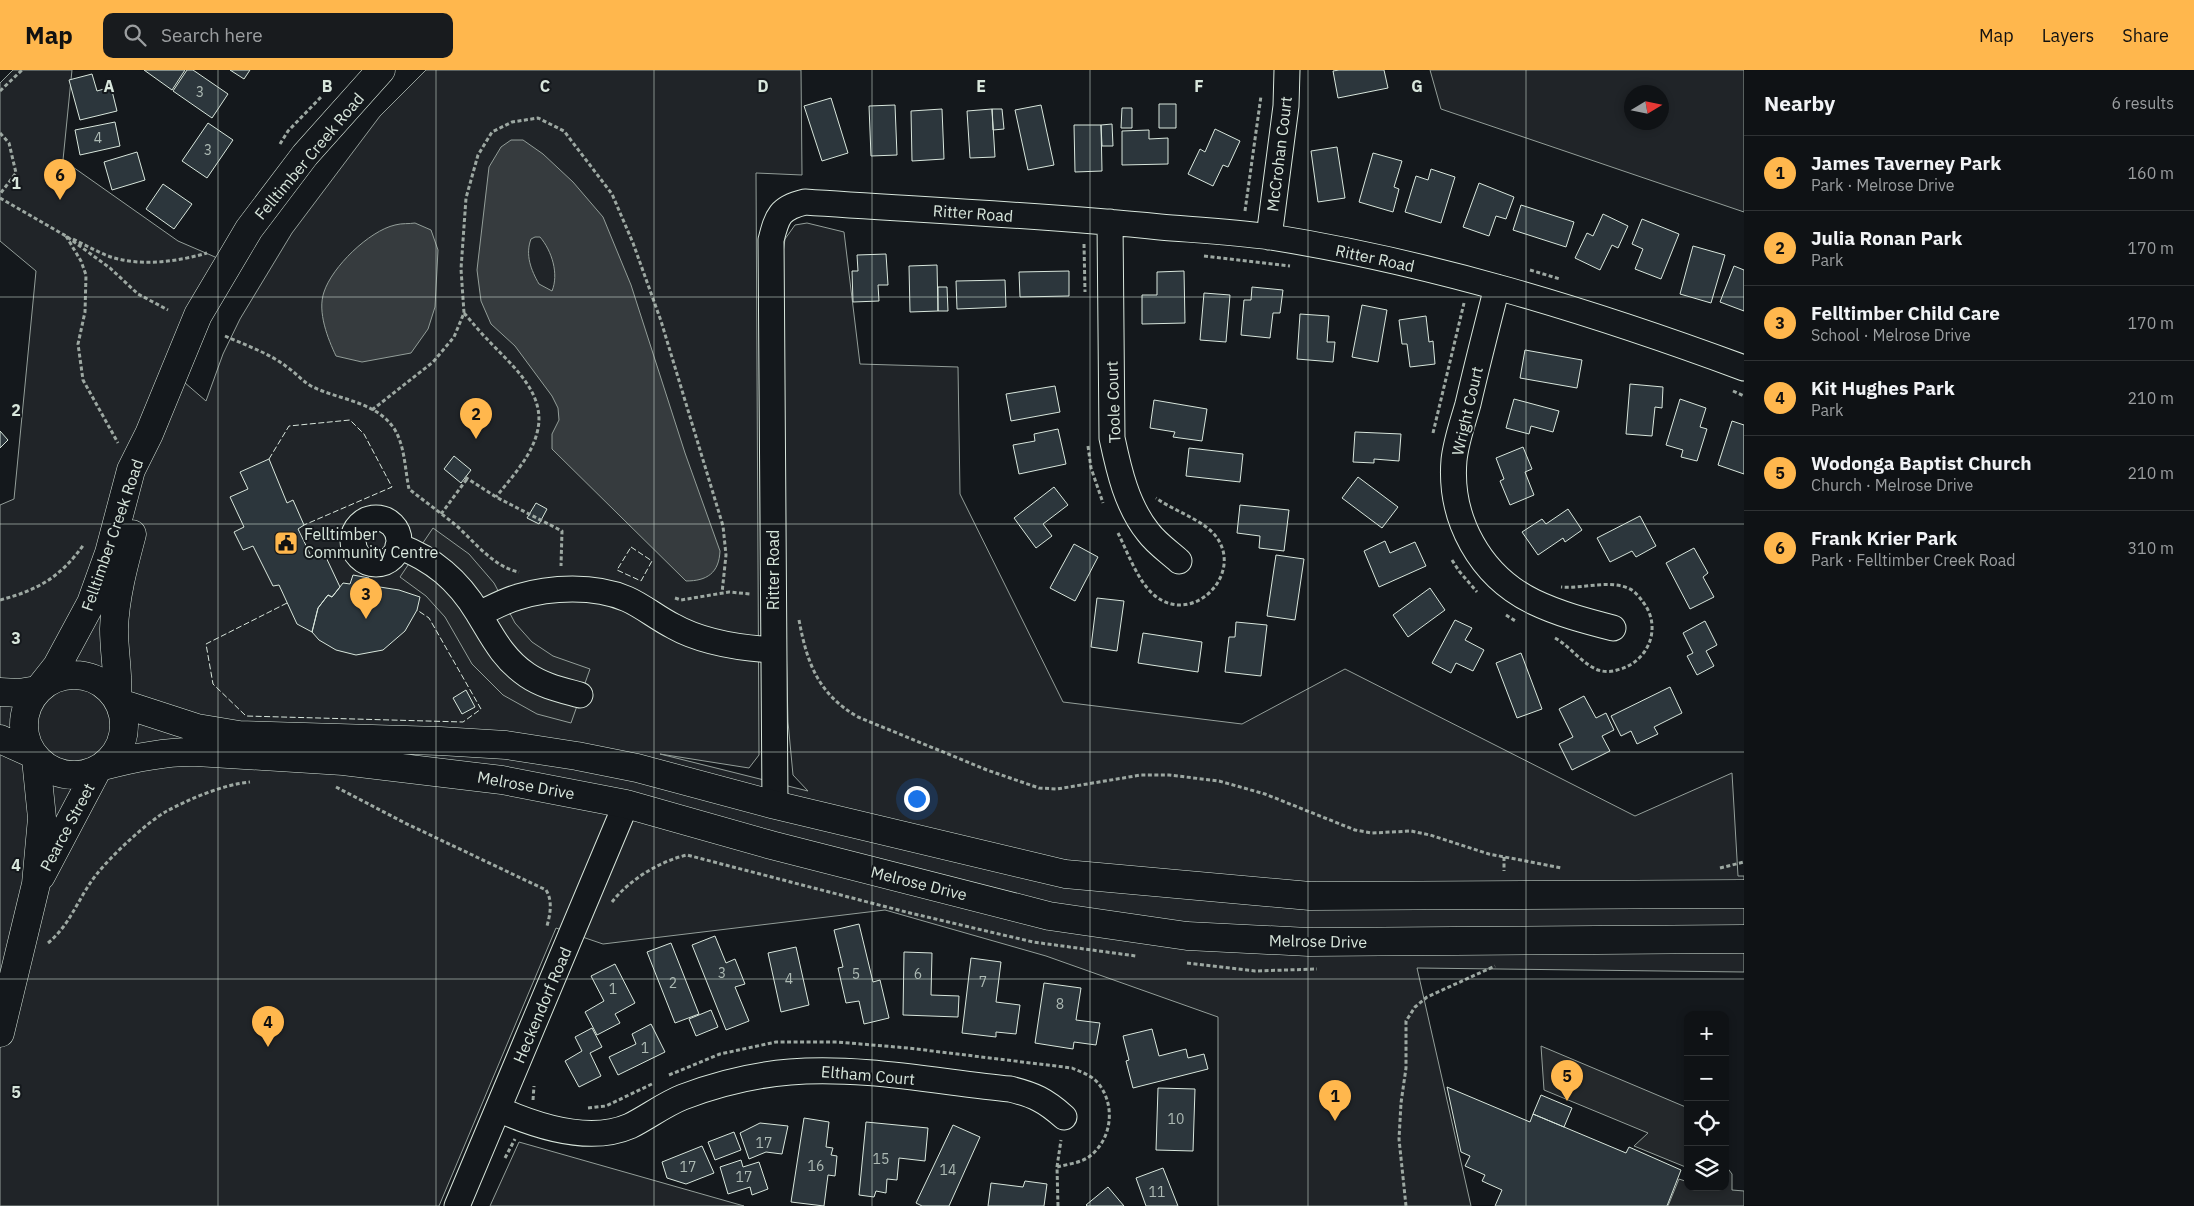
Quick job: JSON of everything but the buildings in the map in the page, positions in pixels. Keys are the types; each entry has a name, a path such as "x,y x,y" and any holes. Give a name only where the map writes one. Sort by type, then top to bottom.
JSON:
{"main road":[{"name":"Felltimber Creek Road","path":"40,687 57,666 91,603 109,553 131,470 149,434 198,315 249,229 305,155 381,70"},
{"name":"Felltimber Creek Road","path":"119,701 114,629 124,562 147,476 149,434"},
{"path":"0,692 19,693 40,687 58,677 75,674 91,677 106,686 119,701 124,731 121,744 100,768 82,775 65,775 50,769 35,757 0,739"},
{"path":"35,757 26,742 24,714 29,701 40,687"},
{"name":"Melrose Drive","path":"119,701 197,728 239,735 440,741 506,745 637,768 775,805 1065,874 1310,896 1744,894"},
{"name":"Melrose Drive","path":"100,768 126,760 183,752 343,761 502,780 626,804 771,845 1049,916 1188,936 1309,942 1744,939"},
{"name":"Pearce Street","path":"0,1033 36,884 42,818 35,757"},
{"name":"Pearce Street","path":"36,884 100,768"},
{"path":"626,804 637,768"},
{"path":"771,845 775,805"}],"street":[{"name":"McCrohan Court","path":"1269,237 1286,106 1287,70"},
{"name":"Ritter Road","path":"775,805 770,240 776,218 788,206 804,202 1110,233 1269,237 1372,256 1494,298 1605,318 1744,368"},
{"name":"Toole Court","path":"1110,233 1112,438 1119,469 1133,508 1148,533 1179,561"},
{"name":"Wright Court","path":"1494,298 1454,459 1459,512 1467,537 1478,556 1493,575 1509,588 1533,602 1560,613 1613,628"},
{"path":"398,546 421,555 444,571 463,590 491,637 509,660 527,676 550,687 580,695"},
{"path":"479,614 518,597 547,591 575,589 602,592 626,598 674,627 695,636 749,649 773,650"},
{"name":"Heckendorf Road","path":"457,1206 626,804"},
{"name":"Eltham Court","path":"498,1109 524,1121 551,1130 581,1133 606,1131 628,1126 683,1097 752,1077 830,1070 1010,1089 1029,1093 1046,1101 1064,1117"}],"path":[{"path":"0,91 22,70"},
{"path":"1245,211 1261,92"},
{"path":"372,410 433,362 454,337 464,313 461,269 466,198 478,155 492,132 512,122 538,118 564,130 612,194 633,243 686,397 723,526 726,555 722,593"},
{"path":"0,133 9,143 16,173 0,196 66,236 110,268 138,294 168,310"},
{"path":"1074,243 1110,233"},
{"path":"66,236 109,256 134,262 166,261 208,252"},
{"path":"66,236 81,261 86,275 85,312 78,344 83,380 118,443"},
{"path":"1202,256 1291,266"},
{"path":"1455,301 1464,303 1494,298"},
{"path":"1432,438 1464,303"},
{"path":"464,313 516,368 532,392 538,417 537,432 525,459 496,497"},
{"path":"225,336 287,367 301,380 313,387 383,416 395,429 402,446 409,489 453,523 472,543 510,570 524,572"},
{"path":"1726,388 1744,396"},
{"path":"441,514 466,478 496,497 562,531 561,570 568,569"},
{"path":"1449,555 1458,571 1484,598"},
{"path":"1551,584 1575,588 1615,585 1631,589 1651,613 1654,630 1640,659 1630,668 1611,672 1600,671 1590,666 1579,658 1567,644 1553,637"},
{"path":"666,595 681,600 722,593 773,597"},
{"path":"1505,614 1521,623"},
{"path":"799,618 808,656 816,676 827,694 842,708 858,717 987,770 1039,788 1057,789 1141,775 1169,775 1218,781 1265,794 1355,830 1372,833 1420,833 1504,857 1570,868"},
{"path":"15,972 62,931 96,875 135,837 166,811 220,789 257,782"},
{"path":"328,785 336,786 405,823 546,890 549,895 550,912 546,930"},
{"path":"609,906 627,887 649,871 671,858 687,855 906,912 1033,942 1138,956"},
{"path":"1504,857 1505,896"},
{"path":"1719,868 1744,862"},
{"path":"1186,963 1255,971 1323,969"},
{"path":"1406,1206 1399,1139 1401,1103 1406,1068 1406,1021 1415,1007 1427,997 1464,982 1498,964 1489,964"},
{"path":"500,1164 524,1121 534,1098 533,1079"},
{"path":"1058,1206 1057,1167 1064,1117"}],"shaded area":[{"path":"13,70 72,70 63,160 178,241 222,260 170,370 206,401 223,354 240,319 292,233 380,116 426,70 801,70 802,175 756,173 759,755 749,768 660,754 808,791 793,775 788,722 785,598 783,253 785,239 795,225 807,223 844,232 860,364 958,367 960,494 1063,702 1242,724 1345,669 1635,816 1732,773 1738,876 1744,876 1744,972 1417,968 1471,1206 1218,1206 1218,1017 1046,956 885,910 603,944 556,928 439,1206 0,1206 0,505 14,499 36,271 0,241 0,83"},
{"path":"1430,70 1744,70 1744,212 1441,109"},
{"path":"511,140 523,140 543,154 573,182 603,217 631,285 685,453 720,551 717,565 711,574 706,577 686,581 552,449 552,434 559,420 558,408 552,396 515,346 491,324 481,301 477,270 489,167 501,147","holes":["540,237 548,249 553,263 555,277 552,291 539,284 530,262 529,245 531,239"]},
{"path":"415,223 431,230 438,250 435,307 428,329 411,353 362,362 336,356 327,334 322,308 322,300 328,282 343,261 374,234 395,225"},
{"path":"433,528 469,554 494,583 515,623 532,642 553,656 590,669 571,723 537,714 503,695 472,664 445,617 426,596 400,577"},
{"path":"1541,1046 1684,1106 1684,1166 1634,1146 1648,1133 1544,1090"},
{"path":"519,1142 744,1206 490,1206"},
{"path":"1729,1170 1732,1174 1732,1190 1744,1191 1744,1206 1668,1206 1679,1179 1684,1181 1684,1191 1729,1191"}],"fence":[{"path":"269,459 289,426 350,420 364,434 392,487 304,525"},
{"path":"631,547 652,561 641,581 617,570 631,547"},
{"path":"287,603 206,644 213,684 246,716 463,722 481,709 429,618 417,610"}],"place":[{"name":"Frank Krier Park","path":"60,200"},
{"name":"Julia Ronan Park","path":"476,439"},
{"name":"Felltimber Community Centre","path":"286,543"},
{"name":"Felltimber Child Care","path":"366,619"},
{"name":"Kit Hughes Park","path":"268,1047"},
{"name":"Wodonga Baptist Church","path":"1567,1101"},
{"name":"James Taverney Park","path":"1335,1121"}]}
